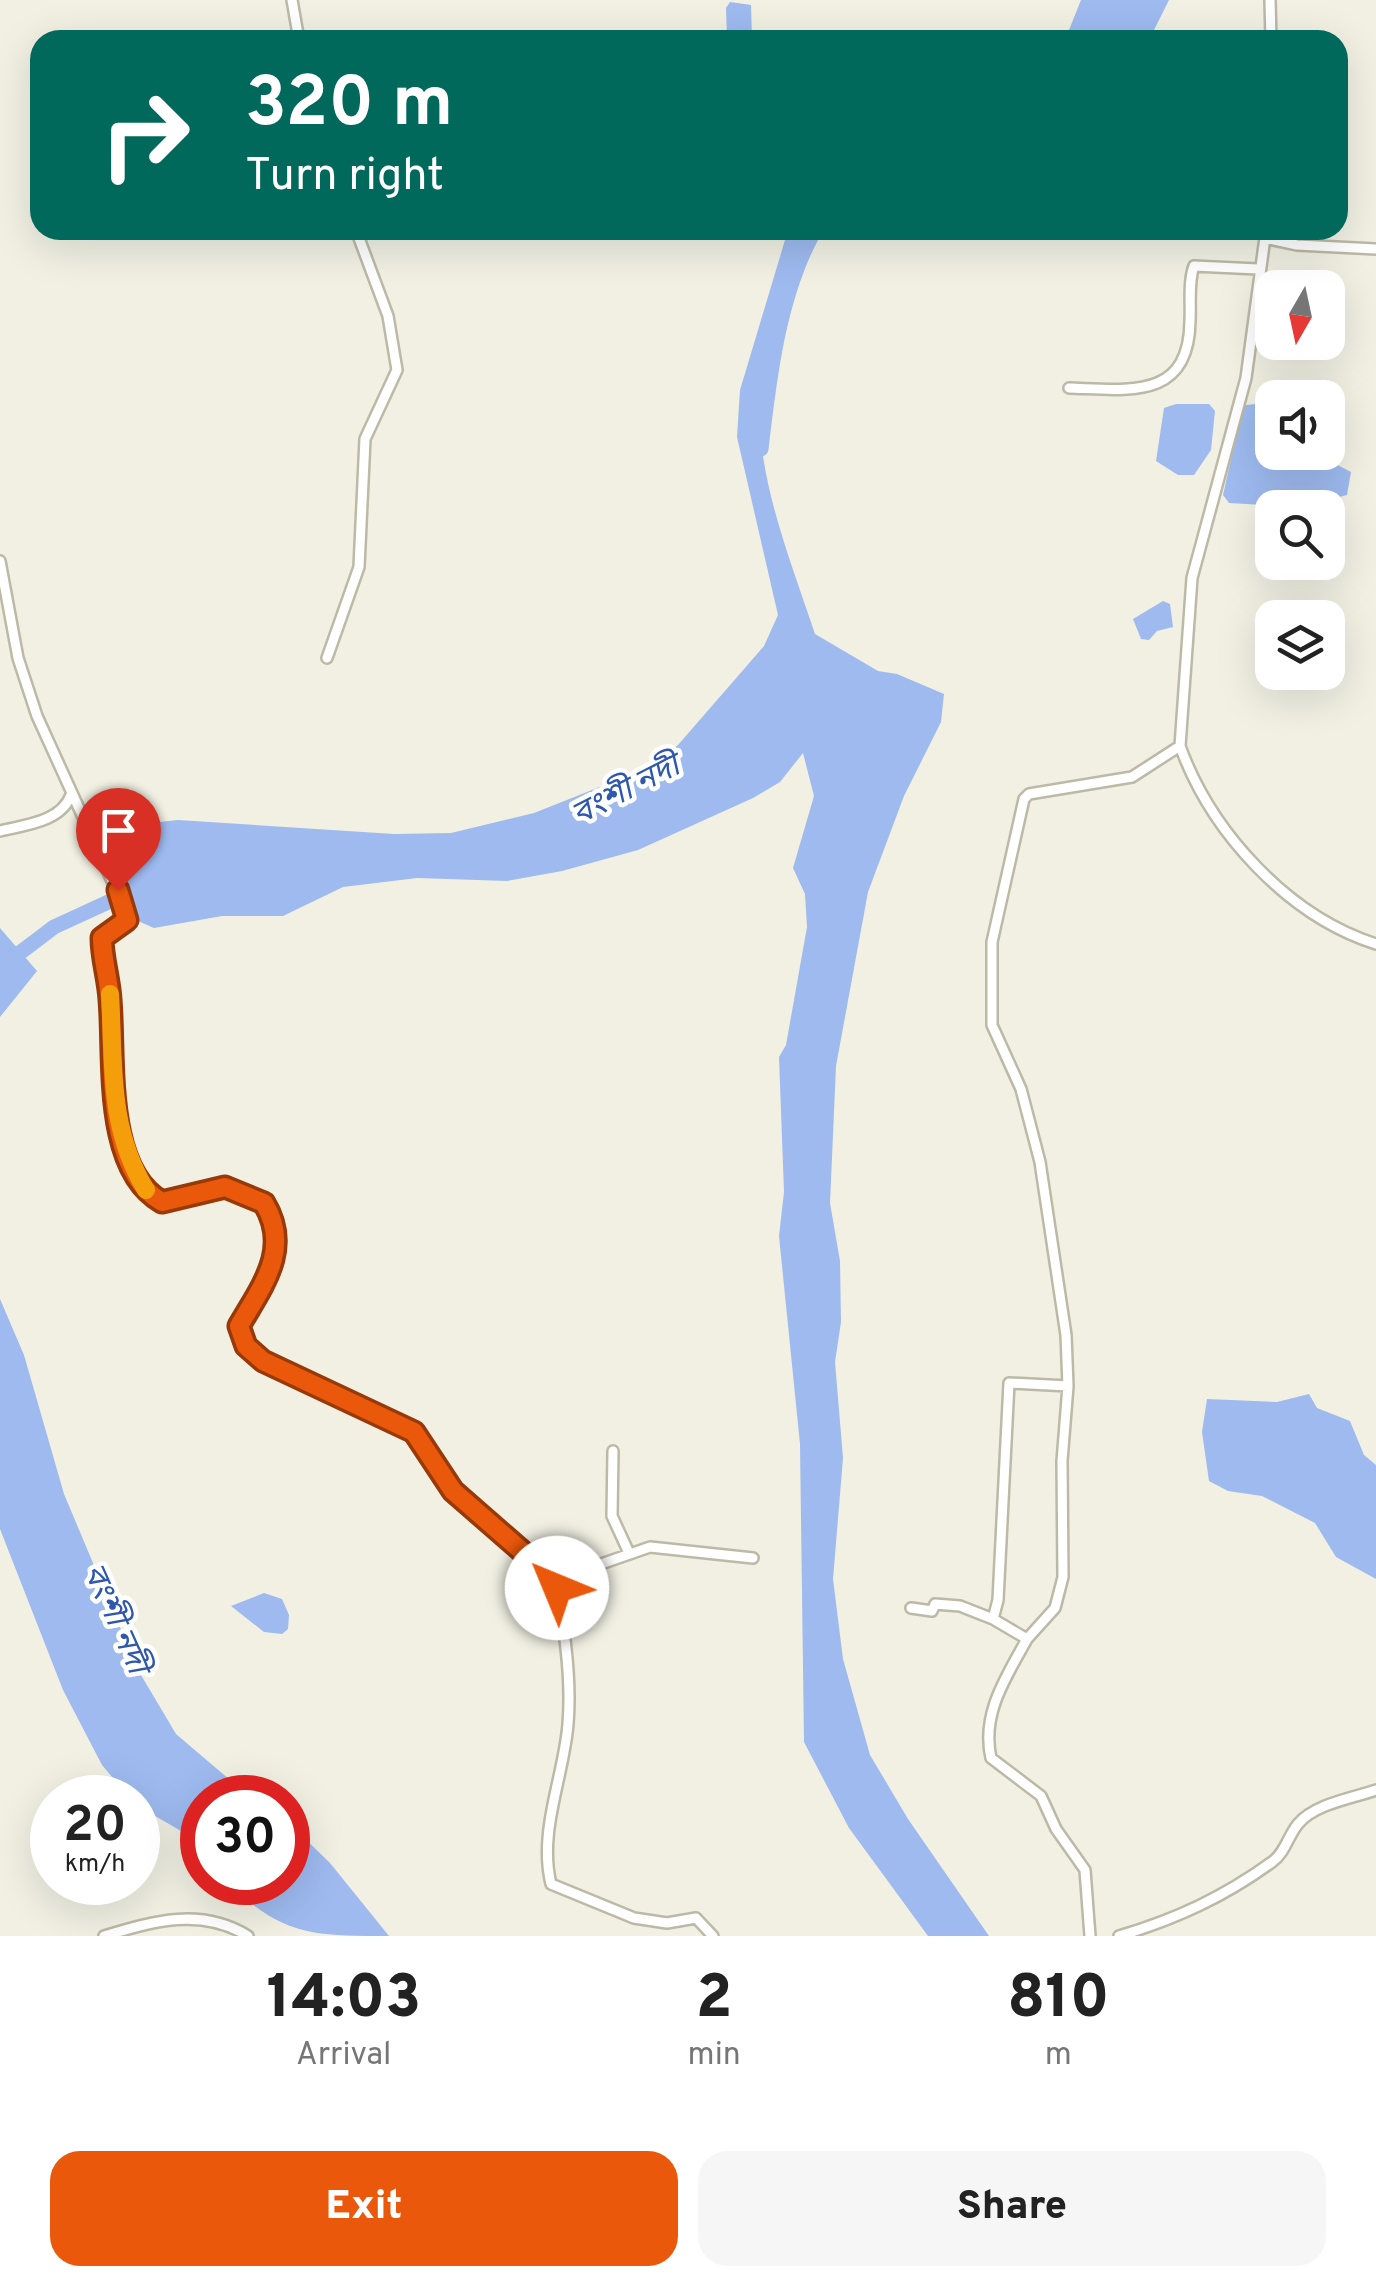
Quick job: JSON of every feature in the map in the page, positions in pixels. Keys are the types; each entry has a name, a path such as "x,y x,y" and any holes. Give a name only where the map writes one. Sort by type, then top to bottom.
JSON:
{"street":[{"path":"292,0 297,30"},
{"path":"1270,0 1271,30"},
{"path":"326,658 359,567 365,439 397,370 388,316 360,240"},
{"path":"1264,240 1246,378 1192,578 1180,746 1235,843 1299,905 1376,944"},
{"path":"1282,240 1297,245 1376,249"},
{"path":"1069,388 1134,388 1169,378 1182,368 1190,350 1194,266 1258,269"},
{"path":"0,561 18,658 71,795 120,894 127,920 102,938 110,994 111,1065 121,1139 148,1192 162,1202 225,1187 264,1203 275,1228 275,1263 239,1326 246,1346 263,1361 414,1432 453,1491 555,1580 556,1602 566,1630 568,1722 549,1831 551,1884 634,1918 667,1923 696,1918 714,1936"},
{"path":"1090,1936 1085,1870 1030,1783 996,1766 986,1735 1000,1688 1028,1639 1055,1608 1063,1578 1062,1461 1068,1386 1066,1334 1040,1162 1021,1090 992,1025 992,942 1024,799 1029,794 1132,777 1180,746"},
{"path":"0,831 50,817 65,807 71,795"},
{"path":"993,1619 998,1600 1009,1383 1068,1386"},
{"path":"613,1451 612,1516 630,1553"},
{"path":"555,1580 650,1547 754,1558"},
{"path":"911,1608 932,1611 935,1604 956,1605 993,1619 1028,1639"},
{"path":"1118,1936 1184,1916 1213,1900 1278,1859 1300,1822 1314,1811 1376,1790"},
{"path":"104,1936 141,1925 194,1918 227,1924 248,1936"}],"water":[{"path":"1081,0 1169,0 1154,30 1069,30"},
{"path":"730,2 751,5 752,30 727,30 726,8"},
{"path":"785,240 807,240 775,341 764,404 763,456 778,524 815,634 878,671 897,674 944,694 941,722 904,796 868,892 836,1066 830,1203 840,1261 841,1322 835,1362 843,1458 833,1579 843,1659 870,1755 908,1819 989,1936 928,1936 849,1828 804,1742 800,1444 779,1236 784,1192 779,1057 786,1045 807,927 805,894 793,868 814,796 803,753 780,782 753,798 638,850 507,881 417,878 343,887 283,916 222,916 154,928 138,921 107,850 129,831 178,820 394,834 451,833 534,813 655,765 678,745 764,646 778,615 737,437 740,390"},
{"path":"1209,404 1215,411 1211,450 1194,475 1178,475 1156,461 1164,408"},
{"path":"1255,404 1255,470 1345,469 1351,472 1347,495 1345,490 1255,490 1255,504 1229,503 1223,495 1246,405"},
{"path":"1163,601 1170,604 1173,627 1157,631 1149,640 1141,639 1133,619"},
{"path":"0,928 37,971 0,1017"},
{"path":"0,1299 24,1355 64,1494 138,1670 176,1734 224,1775 180,1775 180,1830 160,1819 160,1775 110,1775 102,1765 63,1690 0,1529"},
{"path":"1309,1394 1317,1408 1350,1421 1364,1455 1376,1465 1376,1579 1336,1557 1315,1523 1262,1496 1228,1491 1209,1481 1202,1432 1207,1399 1277,1402"},
{"path":"264,1593 282,1599 289,1615 288,1629 282,1634 264,1632 231,1606"},
{"path":"310,1843 389,1936 319,1933 265,1914 254,1905 310,1905"}],"waterway":[{"name":"বংশী নদী","path":"761,449 784,308 810,240"},
{"name":"বংশী নদী","path":"0,968 54,927 143,886"}],"slow traffic":[{"path":"110,994 111,1065 121,1139 146,1190"}],"route":[{"path":"118,890 127,920 102,938 110,994 111,1065 121,1139 148,1192 162,1202 206,1188 225,1187 264,1203 275,1228 277,1248 275,1263 239,1326 246,1346 263,1361 414,1432 453,1491 555,1580 557,1588"}]}
